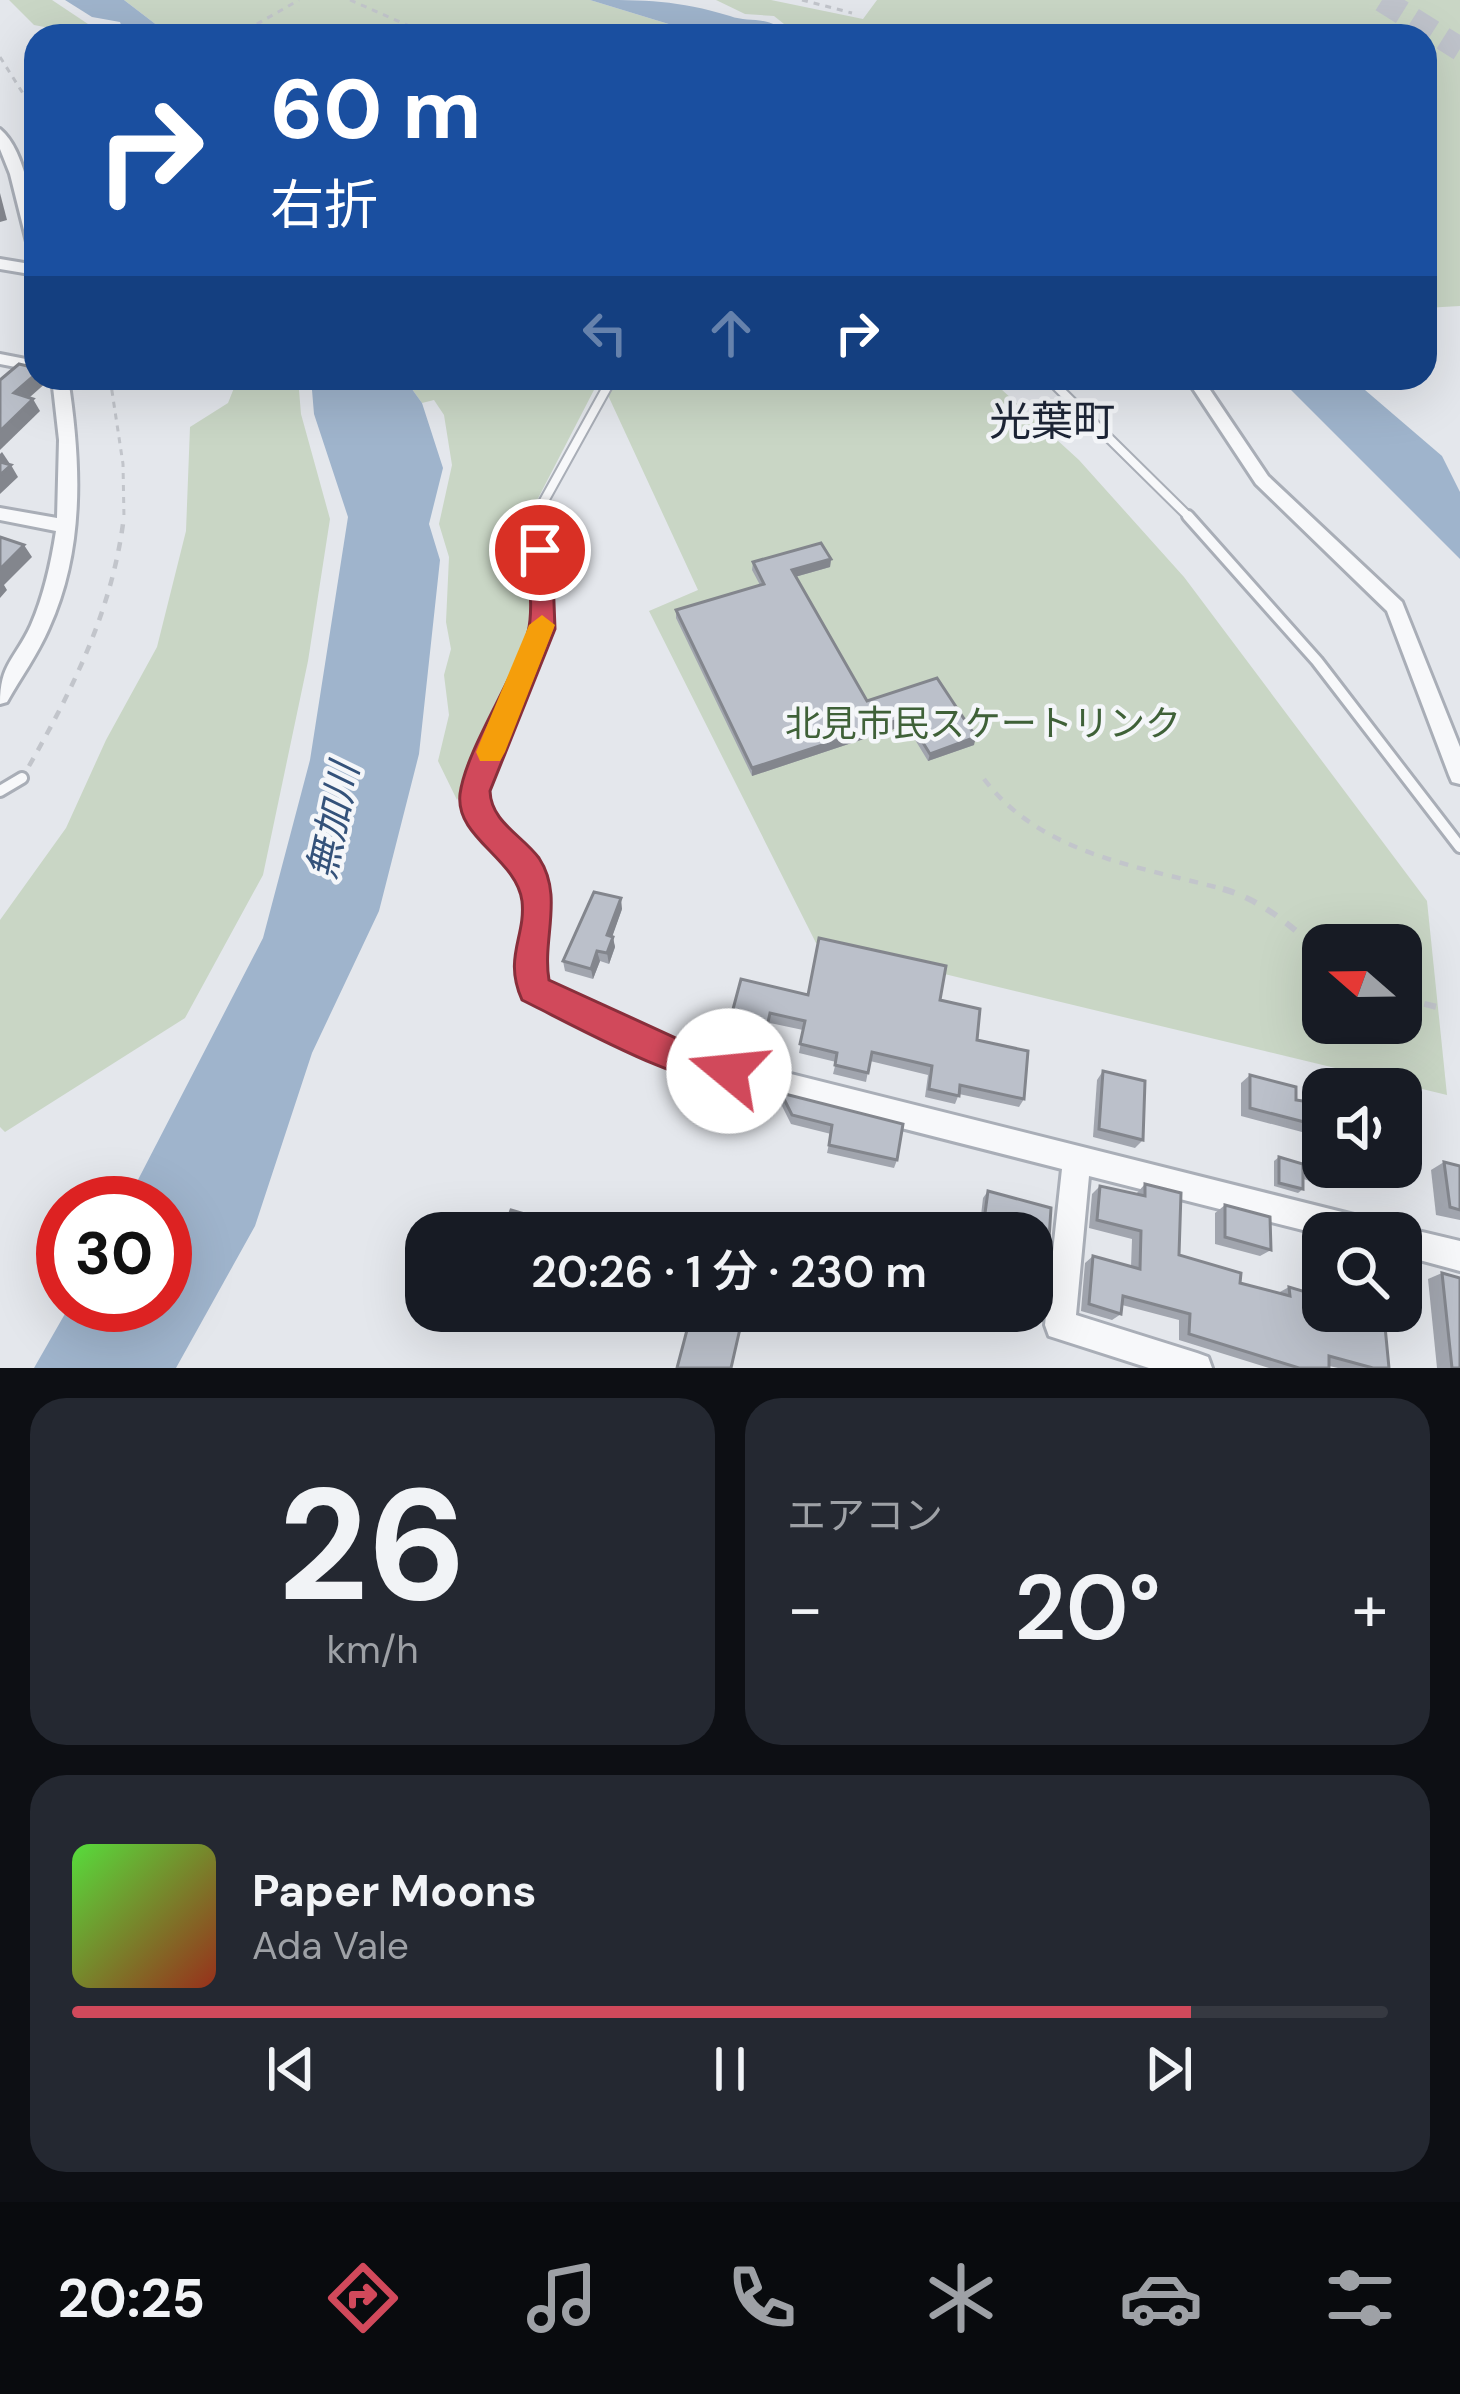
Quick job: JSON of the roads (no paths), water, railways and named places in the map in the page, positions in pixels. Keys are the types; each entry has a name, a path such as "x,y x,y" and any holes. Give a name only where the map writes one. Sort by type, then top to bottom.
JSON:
{"street":[{"path":"0,133 24,202"},
{"path":"0,696 42,622 67,526 68,422 62,390"},
{"path":"1202,390 1262,481 1395,607 1460,775"},
{"path":"0,514 67,526"},
{"path":"534,989 686,1060 1302,1216"},
{"path":"1077,1159 1060,1325 1197,1368"},
{"path":"1422,1246 1460,1256"}],"lane":[{"path":"534,989 528,952 538,905 528,868 476,812 475,791 542,629 538,510 606,390"},
{"path":"1061,390 1152,476 1259,588 1460,848"},
{"path":"0,790 22,778"}],"water":[{"path":"65,0 124,0 155,24 121,24 92,17"},
{"path":"590,0 694,7 773,24 669,24"},
{"name":"無加川","path":"312,390 413,390 422,403 443,468 429,524 440,560 419,754 379,911 312,1053 255,1226 176,1368 34,1368 55,1332 192,1332 192,1176 140,1176 263,938 310,760 348,517 314,414"},
{"path":"1291,390 1365,390 1442,456 1460,492 1460,559"}],"tunnel":[{"path":"1382,0 1420,24"},
{"path":"1437,35 1460,49"}],"district":[{"name":"光葉町","path":"1052,421"}],"park label":[{"name":"北見市民スケートリンク","path":"983,723"}]}
